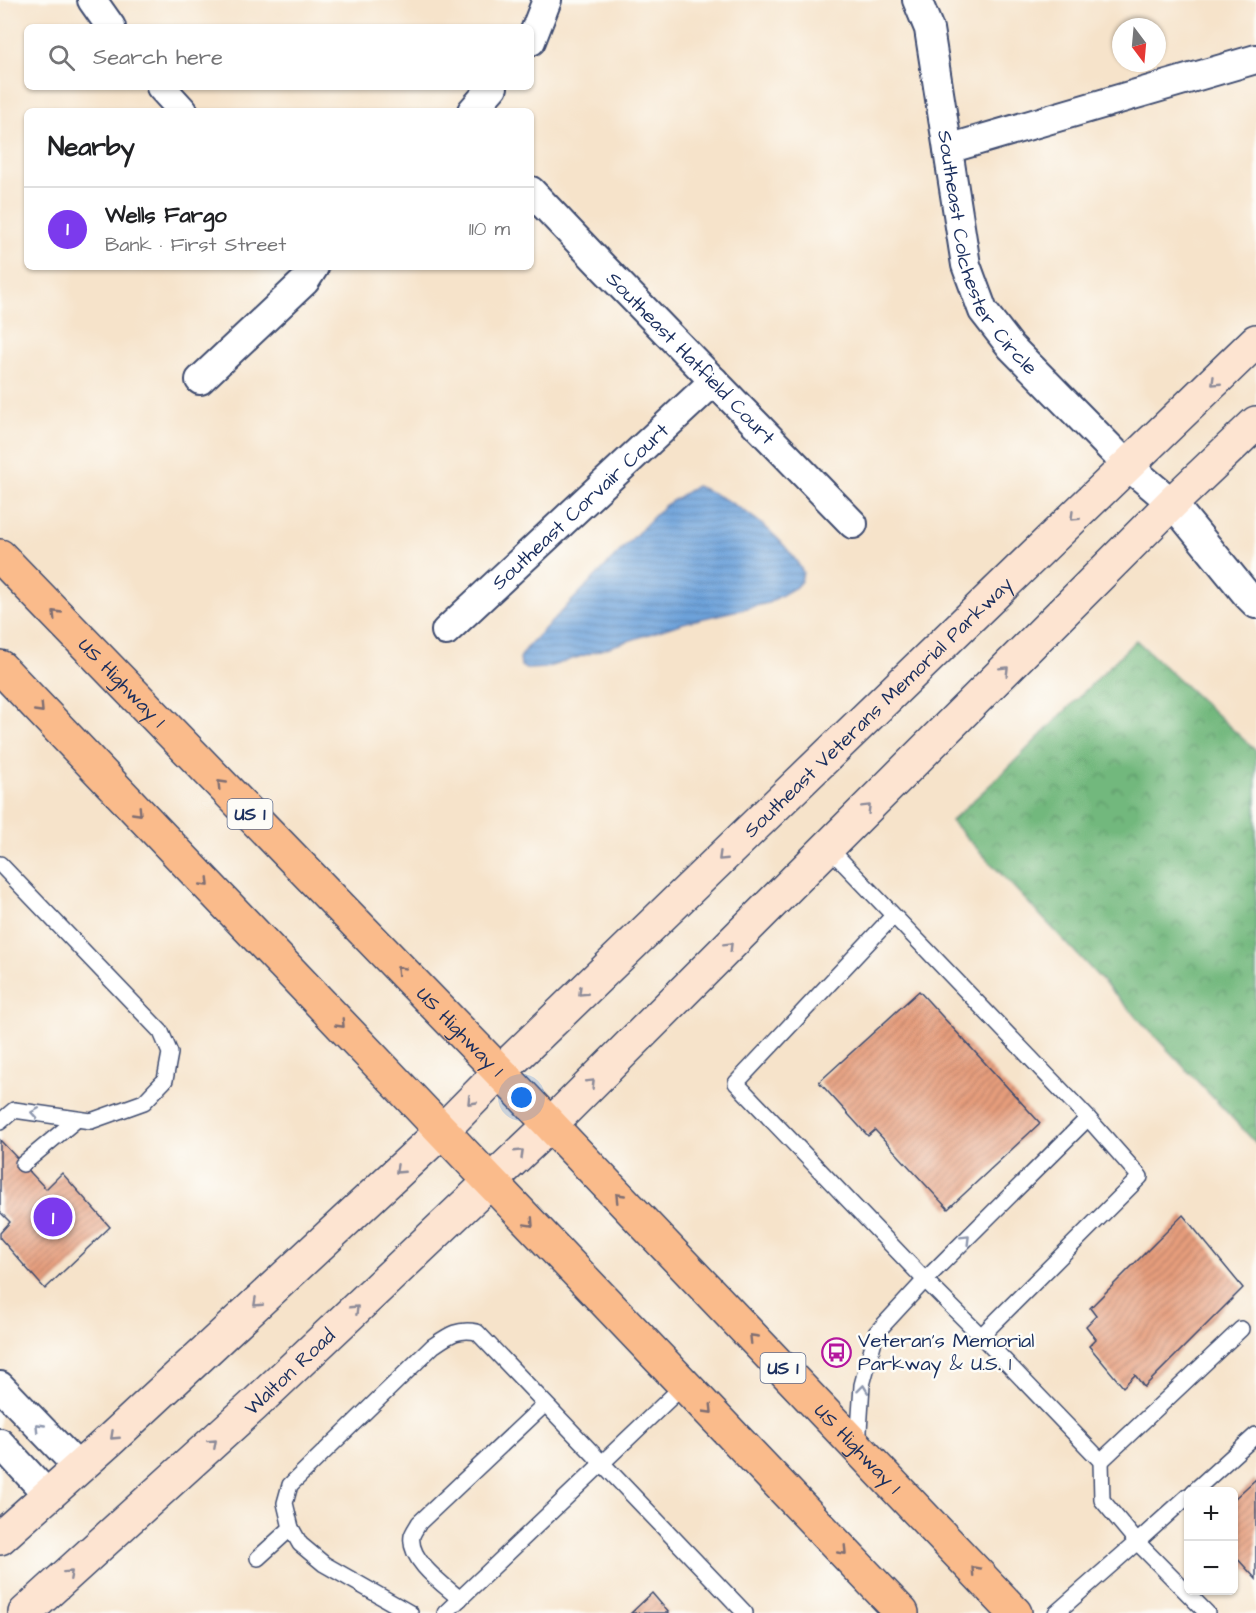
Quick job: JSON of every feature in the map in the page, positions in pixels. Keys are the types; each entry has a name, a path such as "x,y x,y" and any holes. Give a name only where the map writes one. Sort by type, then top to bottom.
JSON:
{"main road":[{"name":"Southeast Veterans Memorial Parkway","path":"500,1072 1256,341"},
{"path":"550,1125 1172,503 1256,423"},
{"name":"US Highway 1","path":"0,556 500,1072 1015,1613"},
{"path":"0,667 902,1613"},
{"path":"0,1538 442,1131 500,1072"},
{"name":"Walton Road","path":"25,1613 253,1406 550,1125"}],"street":[{"path":"92,0 109,24"},
{"path":"534,33 547,0"},
{"name":"Southeast Colchester Circle","path":"917,0 929,29 966,264 983,311 1011,347 1128,466 1172,503 1256,604"},
{"path":"948,149 1256,59"},
{"path":"164,90 180,108"},
{"path":"475,108 490,90"},
{"name":"Southeast Hatfield Court","path":"534,194 853,524"},
{"path":"200,380 305,281 312,270"},
{"name":"Southeast Corvair Court","path":"446,631 714,381"},
{"path":"0,1386 79,1467"},
{"path":"0,1443 48,1495"}],"lane":[{"path":"828,847 1088,1118 1140,1177 981,1336"},
{"path":"0,864 160,1032 170,1053 165,1080 144,1102 83,1121 23,1164"},
{"path":"893,916 736,1083 1101,1461 1102,1500 1137,1542 1207,1613"},
{"path":"0,1122 14,1110 83,1121"},
{"path":"858,1447 862,1385 876,1333 925,1280 1088,1118"},
{"path":"1101,1461 1241,1329"},
{"path":"410,1613 324,1564 300,1544 291,1528 285,1503 290,1485 433,1346 453,1333 465,1330 477,1332 745,1613"},
{"path":"445,1613 684,1385"},
{"path":"460,1599 419,1561 412,1536 419,1523 545,1404"},
{"path":"1198,1487 1256,1435"},
{"path":"1056,1613 1184,1500"},
{"path":"258,1558 291,1528"}],"green space":[{"path":"1136,640 1256,751 1256,1143 951,821 1003,773"}],"water":[{"path":"696,486 743,510 783,544 803,572 801,581 796,587 768,603 683,623 545,668 526,669 521,666 520,658 528,646 664,506"}],"building":[{"path":"919,991 1040,1123 948,1209 875,1130 868,1136 819,1082"},
{"path":"0,1140 46,1189 62,1173 110,1227 45,1289 0,1238 0,1233 10,1222 0,1212"},
{"path":"1183,1215 1243,1288 1144,1387 1135,1375 1123,1387 1089,1346 1096,1339 1086,1326 1096,1316 1090,1308"},
{"path":"1256,1479 1256,1579 1238,1559 1238,1495"},
{"path":"652,1593 669,1613 631,1613"}],"place":[{"name":"Wells Fargo","path":"53,1217"},
{"name":"Veteran's Memorial Parkway & U.S. 1","path":"837,1352"}]}
